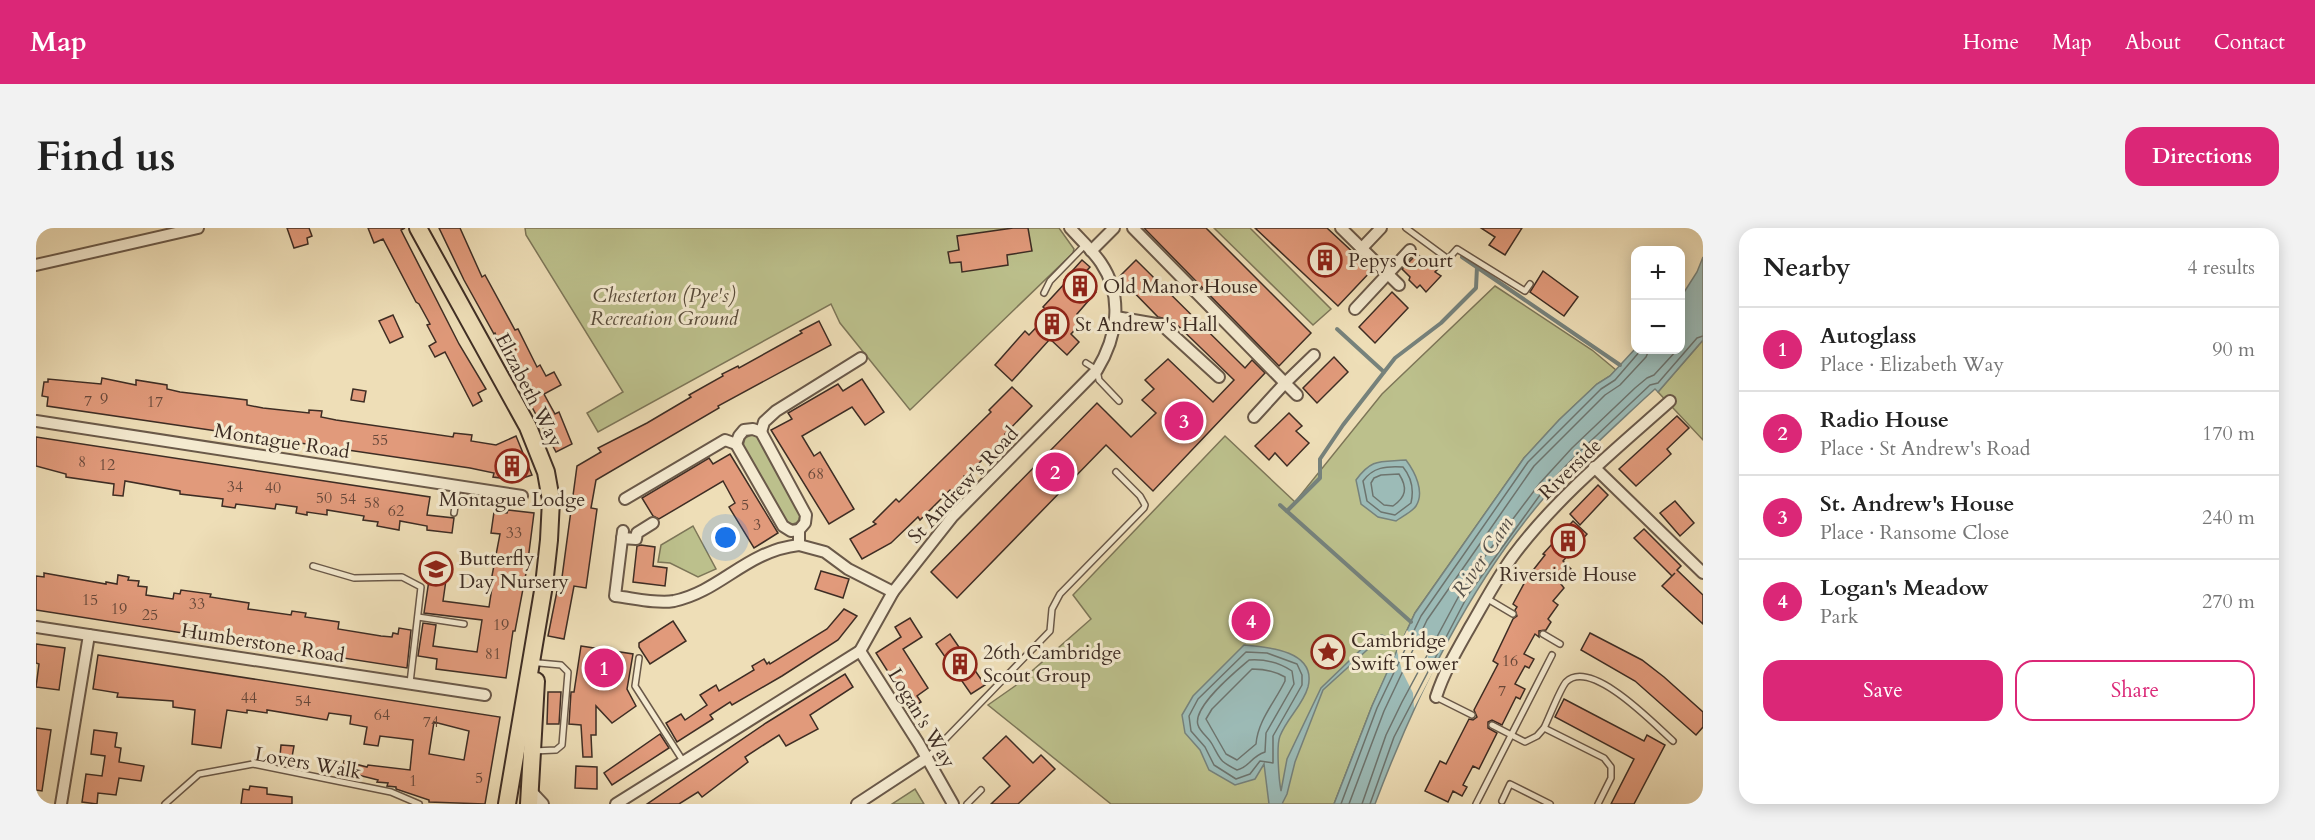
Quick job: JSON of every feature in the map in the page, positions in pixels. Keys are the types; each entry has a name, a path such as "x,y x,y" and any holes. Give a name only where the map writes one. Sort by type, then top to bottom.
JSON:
{"main road":[{"name":"Elizabeth Way","path":"418,228 528,427 546,472 551,500 544,585 507,804"},
{"name":"Elizabeth Way","path":"529,796 544,614 544,585"}],"street":[{"path":"36,265 198,228"},
{"name":"St Andrew's Road","path":"616,804 860,651 892,592 953,516 1097,370 1107,354 1116,317 1115,299 1108,276 1100,262 1070,228"},
{"path":"1088,248 1114,228"},
{"path":"1133,228 1297,395"},
{"path":"1341,228 1399,285"},
{"path":"1362,248 1381,228"},
{"path":"1356,309 1410,250"},
{"path":"1116,317 1162,325 1219,378"},
{"path":"1254,417 1314,355"},
{"path":"761,432 764,422 776,411 861,358"},
{"name":"Riverside","path":"1436,697 1443,674 1486,598 1513,557 1541,523 1594,467 1670,401"},
{"name":"Montague Road","path":"36,421 522,496"},
{"path":"736,444 744,430 753,429 761,432 806,515 805,523 799,530 799,545"},
{"path":"625,499 725,440 736,444 783,526 790,531 799,530"},
{"path":"1594,467 1703,573"},
{"path":"653,523 637,533 636,538 623,534 615,596 672,601 701,591 756,557 772,550 799,545 825,552 849,569 892,592"},
{"name":"Humberstone Road","path":"36,627 485,695"},
{"path":"61,804 89,634"},
{"name":"Logan's Way","path":"860,651 927,758 952,804"},
{"path":"857,804 927,758"},
{"path":"529,796 543,804"}],"lane":[{"path":"1406,228 1448,259 1457,249 1525,291 1530,284"},
{"path":"1044,293 1050,281 1088,248"},
{"path":"1086,363 1097,370 1099,380 1119,401"},
{"path":"927,758 1050,631 1052,609 1060,594 1144,508 1145,505 1140,496 1116,472"},
{"path":"967,480 978,491"},
{"path":"454,513 458,486"},
{"path":"313,566 354,578 402,577 421,587 410,683"},
{"path":"1486,598 1513,614"},
{"path":"418,617 464,624"},
{"path":"1543,634 1560,644"},
{"path":"1476,804 1552,655"},
{"path":"639,658 635,686 684,763"},
{"path":"532,751 556,750 562,745 568,672 561,665 539,663"},
{"path":"1492,725 1525,742 1538,736 1566,682 1576,677 1589,678 1623,696 1673,741"},
{"path":"1436,697 1472,715"},
{"path":"1544,728 1604,758 1611,767 1611,778 1598,804"},
{"name":"Lovers Walk","path":"165,804 199,774 254,764 391,792 419,804"},
{"path":"1502,801 1510,784 1550,804"},
{"path":"967,804 981,790"}],"green space":[{"name":"Chesterton (Pye's) Recreation Ground","path":"525,228 1059,228 1074,249 1073,253 910,410 840,323 831,304 598,432 587,413 623,392 526,235"},
{"path":"1214,228 1250,228 1331,309 1313,325"},
{"path":"1495,286 1592,350 1616,370 1597,384 1559,420 1524,458 1415,613 1372,706 1334,804 1111,804 988,705 1015,686 1091,619 1073,595 1225,436 1295,502 1382,394"},
{"path":"1703,340 1703,440 1658,392"},
{"path":"753,434 759,437 800,515 796,523 792,524 784,520 743,446 745,438"},
{"path":"693,526 716,569 698,577 670,563 658,562 661,545"},
{"path":"915,789 924,804 892,804"}],"water":[{"name":"River Cam","path":"1703,257 1703,340 1658,392 1655,389 1561,479 1495,562 1471,600 1428,680 1375,804 1334,804 1372,706 1398,648 1384,642 1377,641 1323,690 1295,762 1287,794 1282,804 1269,804 1264,764 1255,779 1235,785 1209,770 1200,750 1185,733 1182,715 1193,696 1244,645 1266,647 1289,653 1298,658 1309,675 1306,694 1280,736 1278,763 1281,791 1287,759 1321,688 1374,637 1382,635 1401,643 1415,613 1524,458 1559,420 1597,384 1610,376 1631,353 1685,354 1685,291"},
{"path":"1406,460 1413,470 1419,488 1419,500 1416,506 1396,521 1378,517 1361,504 1356,480 1367,468 1377,462"}],"pier":[{"path":"1407,630 1425,649 1433,672 1414,708 1413,693 1402,671 1397,651"}],"building":[{"path":"287,228 309,228 312,236 307,238 308,244 294,248"},
{"path":"368,228 405,228 401,230 459,344 486,389 478,393 482,401 473,406 445,352 435,357 429,346 436,342 427,325 430,324 383,239 374,243"},
{"path":"439,228 460,228 482,277 485,275 515,330 518,329 537,367 540,365 546,376 554,372 561,385 544,394 555,414 559,412 572,444 556,452 495,333 464,280"},
{"path":"1028,228 1032,251 1007,255 1008,265 962,272 961,262 950,263 948,252 959,250 957,236"},
{"path":"1144,228 1206,228 1311,333 1279,366"},
{"name":"Pepys Court","path":"1255,228 1327,228 1372,270 1338,306"},
{"path":"1481,228 1522,228 1505,255 1489,245 1495,237"},
{"path":"1417,254 1438,269 1435,272 1441,276 1426,292 1420,285 1417,288 1402,269"},
{"path":"1082,260 1090,267 1080,278 1096,292 1077,314 1084,320 1071,334 1079,342 1067,355 1050,339 1012,381 995,365 1025,331 1029,335 1050,313 1043,307"},
{"path":"1136,260 1245,368 1252,360 1265,373 1153,491 1106,445 957,598 931,572 1097,403 1131,437 1156,413 1142,400 1154,389 1145,380 1168,359 1213,402 1234,380 1169,317 1167,319 1158,317 1119,277"},
{"path":"1543,271 1578,297 1564,316 1530,292"},
{"path":"1392,292 1408,308 1375,343 1359,327"},
{"path":"393,315 403,337 390,343 379,321"},
{"path":"819,321 831,345 718,406 719,408 596,480 591,508 597,509 586,588 574,586 564,639 548,636 557,591 560,592 577,466 601,452 598,448 647,423 691,397 689,395 723,376 722,374 738,366 739,368"},
{"path":"1334,357 1348,372 1317,403 1303,388"},
{"path":"102,378 136,385 136,380 167,385 167,389 180,392 247,400 247,405 263,408 309,413 309,410 322,411 321,417 336,420 453,437 454,433 472,435 471,441 496,445 516,436 532,475 517,480 493,477 494,473 470,468 47,406 48,397 42,396 44,382 48,382 48,379 101,384"},
{"path":"862,379 884,412 865,425 852,407 802,436 814,456 820,452 854,509 829,524 771,430 792,419 788,413 838,384 843,391"},
{"path":"1012,387 1032,406 1005,434 1007,436 978,464 980,466 970,476 964,476 963,483 953,493 950,490 920,520 918,517 891,543 862,559 850,539 876,524 873,522 896,499 899,502 991,412 989,410"},
{"path":"353,389 366,391 364,402 351,400"},
{"path":"1289,413 1302,426 1296,431 1309,443 1287,466 1275,453 1269,460 1255,446"},
{"path":"1677,416 1689,428 1667,449 1671,454 1636,486 1619,469"},
{"path":"36,437 430,497 427,515 454,518 452,533 427,530 427,526 400,521 399,530 377,526 378,522 363,520 364,516 327,510 327,515 307,512 307,515 296,513 297,507 276,504 275,509 236,504 235,508 222,506 223,499 180,494 180,491 125,481 123,496 113,495 114,484 66,477 66,474 36,466"},
{"path":"730,454 778,533 754,548 729,507 735,503 723,481 659,519 653,516 642,498 709,458 713,464"},
{"path":"1598,485 1608,495 1580,525 1570,514"},
{"path":"1675,501 1694,523 1680,536 1660,513"},
{"path":"508,510 534,513 527,568 515,631 513,631 506,678 436,669 437,659 418,656 423,623 436,625 433,646 477,652 482,620 424,613 429,580 424,579 427,556 449,559 443,601 489,607 493,581 491,581 500,534 491,533 494,512 507,513"},
{"path":"1573,521 1587,534 1563,561 1571,569 1567,573 1570,576 1561,584 1564,588 1553,601 1558,605 1548,619 1551,622 1546,630 1539,631 1539,637 1535,634 1524,654 1534,659 1529,668 1525,666 1515,684 1525,689 1520,699 1516,697 1502,725 1492,720 1488,722 1488,728 1497,733 1479,769 1473,766 1463,785 1467,787 1462,796 1453,791 1448,802 1425,791 1440,761 1446,764 1469,719 1473,720 1477,717 1474,710 1498,664 1493,661 1513,619 1517,616 1515,610 1517,607 1513,604 1527,578 1545,555 1543,554"},
{"path":"1644,529 1681,566 1677,570 1703,595 1703,624 1662,586 1672,576 1634,538"},
{"path":"637,546 655,547 653,566 667,568 665,586 633,582"},
{"path":"821,571 849,579 843,598 815,589"},
{"path":"44,573 106,584 106,582 117,584 118,575 129,577 128,580 139,581 138,586 147,587 146,595 173,599 174,593 180,594 181,590 211,594 210,597 249,603 248,609 291,615 292,611 306,613 305,617 339,622 338,629 381,636 392,637 393,633 398,634 399,628 411,630 407,668 36,610 36,576 44,577"},
{"path":"844,609 857,616 838,640 732,705 730,702 710,715 713,719 677,742 666,723 681,714 685,720 707,705 700,695 716,685 719,691 754,670 752,666 764,659 767,664 769,662 770,664 827,629"},
{"path":"910,618 922,637 903,649 928,688 917,696 921,702 911,708 876,653 901,637 895,627"},
{"path":"673,621 686,641 650,664 639,647 639,643"},
{"path":"1590,633 1642,660 1703,712 1703,727 1696,735 1635,681 1581,650"},
{"name":"26th Cambridge Scout Group","path":"950,634 985,685 971,694 936,644"},
{"path":"36,644 65,648 59,690 36,687 39,664 36,663"},
{"path":"581,646 633,654 627,689 636,706 612,723 596,706 596,735 591,735 592,757 583,757 581,725 569,724 571,692 574,692"},
{"path":"98,655 500,717 485,804 429,802 429,800 396,789 396,787 387,786 388,783 377,782 378,780 342,771 344,761 367,767 368,765 410,770 413,740 380,736 378,746 364,744 367,727 350,724 351,716 329,713 327,720 267,710 267,713 247,710 247,713 227,710 221,748 192,744 195,710 173,707 173,701 117,697 118,693 93,689","holes":["434,722 469,731 464,760 429,754"]},
{"path":"845,674 853,687 810,715 818,729 786,746 779,735 745,757 748,762 702,797 698,792 679,804 647,804 766,723"},
{"path":"548,692 561,692 559,724 547,724"},
{"path":"1564,699 1644,741 1647,735 1665,745 1634,804 1611,804 1634,759 1555,717"},
{"path":"36,728 51,730 42,791 36,790"},
{"path":"94,730 117,733 115,747 121,748 119,762 144,766 141,781 119,778 116,795 98,793 97,804 82,802 86,774 102,776 105,756 91,754"},
{"path":"660,734 669,748 612,785 604,773"},
{"path":"1006,736 1033,763 1041,755 1055,769 1018,804 991,804 1010,786 983,758"},
{"path":"281,745 294,746 292,757 280,756"},
{"path":"576,766 597,767 597,789 575,788"},
{"path":"250,786 267,788 267,794 292,797 292,804 241,804 243,789 249,790"}],"waterway":[{"path":"1462,257 1620,365"},
{"path":"1287,511 1320,478 1320,459 1343,425 1395,358 1441,323 1476,288 1477,267"},
{"path":"1337,329 1384,372"},
{"path":"1280,505 1411,622"}],"place":[{"name":"Pepys Court","path":"1325,260"},
{"name":"Old Manor House","path":"1080,286"},
{"name":"St Andrew's Hall","path":"1052,324"},
{"name":"St. Andrew's House","path":"1184,421"},
{"name":"Montague Lodge","path":"512,466"},
{"name":"Radio House","path":"1055,472"},
{"name":"Riverside House","path":"1568,541"},
{"name":"Butterfly Day Nursery","path":"436,569"},
{"name":"Logan's Meadow","path":"1251,621"},
{"name":"Cambridge Swift Tower","path":"1328,652"},
{"name":"26th Cambridge Scout Group","path":"960,664"},
{"name":"Autoglass","path":"604,668"}]}
